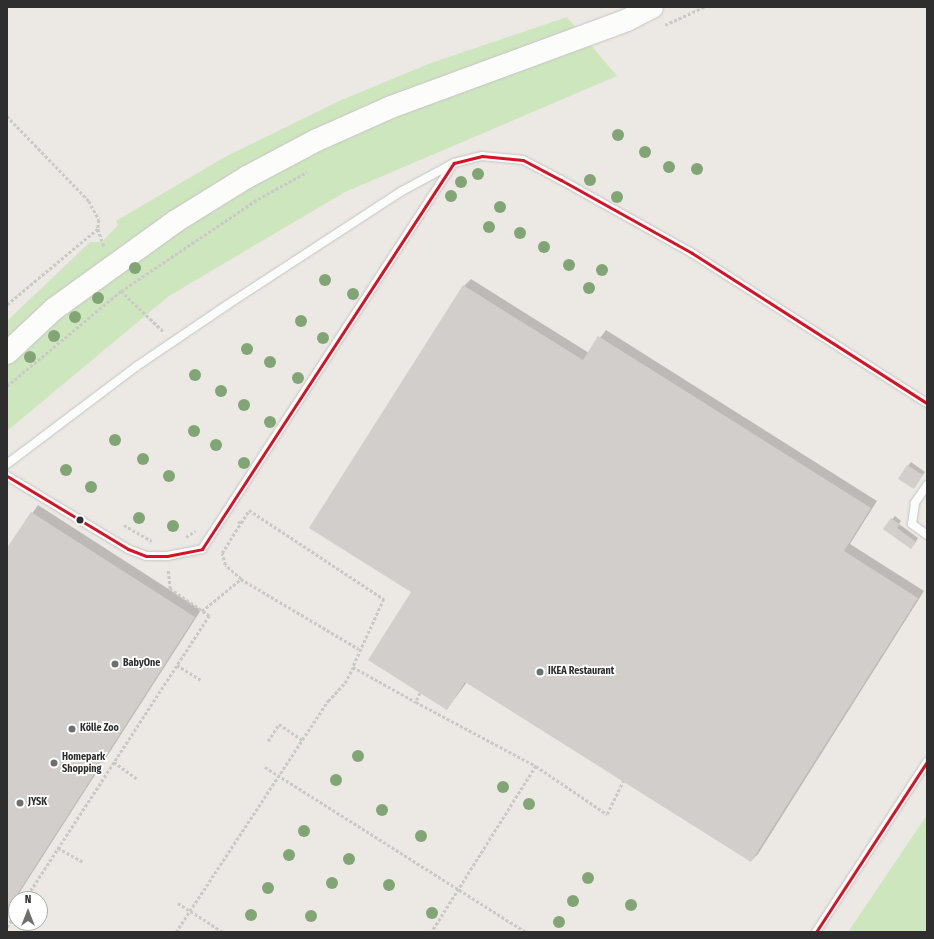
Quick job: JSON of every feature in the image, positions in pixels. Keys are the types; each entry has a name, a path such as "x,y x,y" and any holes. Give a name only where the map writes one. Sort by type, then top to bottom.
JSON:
{"street":[{"path":"7,353 54,309 176,221 247,177 317,140 391,107 626,20 652,7"}],"lane":[{"path":"7,464 175,340 402,191 454,163 482,156 524,160 692,254 927,403"},
{"path":"7,476 128,549 146,556 167,556 202,549 454,163"},
{"path":"927,485 915,503 912,524 927,535"},
{"path":"816,932 927,762"}],"path":[{"path":"662,26 704,7"},
{"path":"7,116 89,201 99,220 98,229 104,246"},
{"path":"7,386 121,291 258,199 314,168"},
{"path":"7,305 98,229"},
{"path":"117,285 152,323 175,340"},
{"path":"176,932 328,701 345,683 353,667 359,649 384,599 249,510 222,553 225,565 241,578 359,649"},
{"path":"226,514 241,523"},
{"path":"124,525 152,541 167,542 183,539 199,526"},
{"path":"30,891 209,616 170,589 167,542"},
{"path":"202,611 241,578"},
{"path":"177,666 201,680"},
{"path":"353,667 536,766 607,814 623,781"},
{"path":"416,702 420,693"},
{"path":"268,741 280,724 303,740"},
{"path":"114,762 137,779"},
{"path":"432,932 536,766"},
{"path":"265,767 526,932"},
{"path":"58,848 83,862"},
{"path":"178,903 223,932"}],"green space":[{"path":"567,17 617,76 345,192 169,296 7,431 7,321 90,242 102,242 118,225 116,221 223,158 339,101 431,63"},
{"path":"927,815 927,932 848,932"}],"building":[{"path":"463,285 583,360 598,336 871,508 844,551 918,598 751,862 465,682 447,710 368,660 411,592 309,528"},
{"path":"907,465 923,475 914,489 898,479"},
{"name":"Homepark Shopping","path":"31,512 195,617 19,891 8,891 7,910 7,548"},
{"path":"891,518 899,524 897,528 916,542 911,549 883,529"}],"transit line":[{"path":"7,476 128,549 146,556 167,556 202,549 454,163 482,156 523,160 561,180 692,253 927,403"},
{"path":"816,932 927,762"}],"place":[{"name":"BabyOne","path":"115,664"},
{"name":"IKEA Restaurant","path":"540,672"},
{"name":"Kölle Zoo","path":"72,729"},
{"name":"Homepark Shopping","path":"54,763"},
{"name":"JYSK","path":"20,803"}]}
